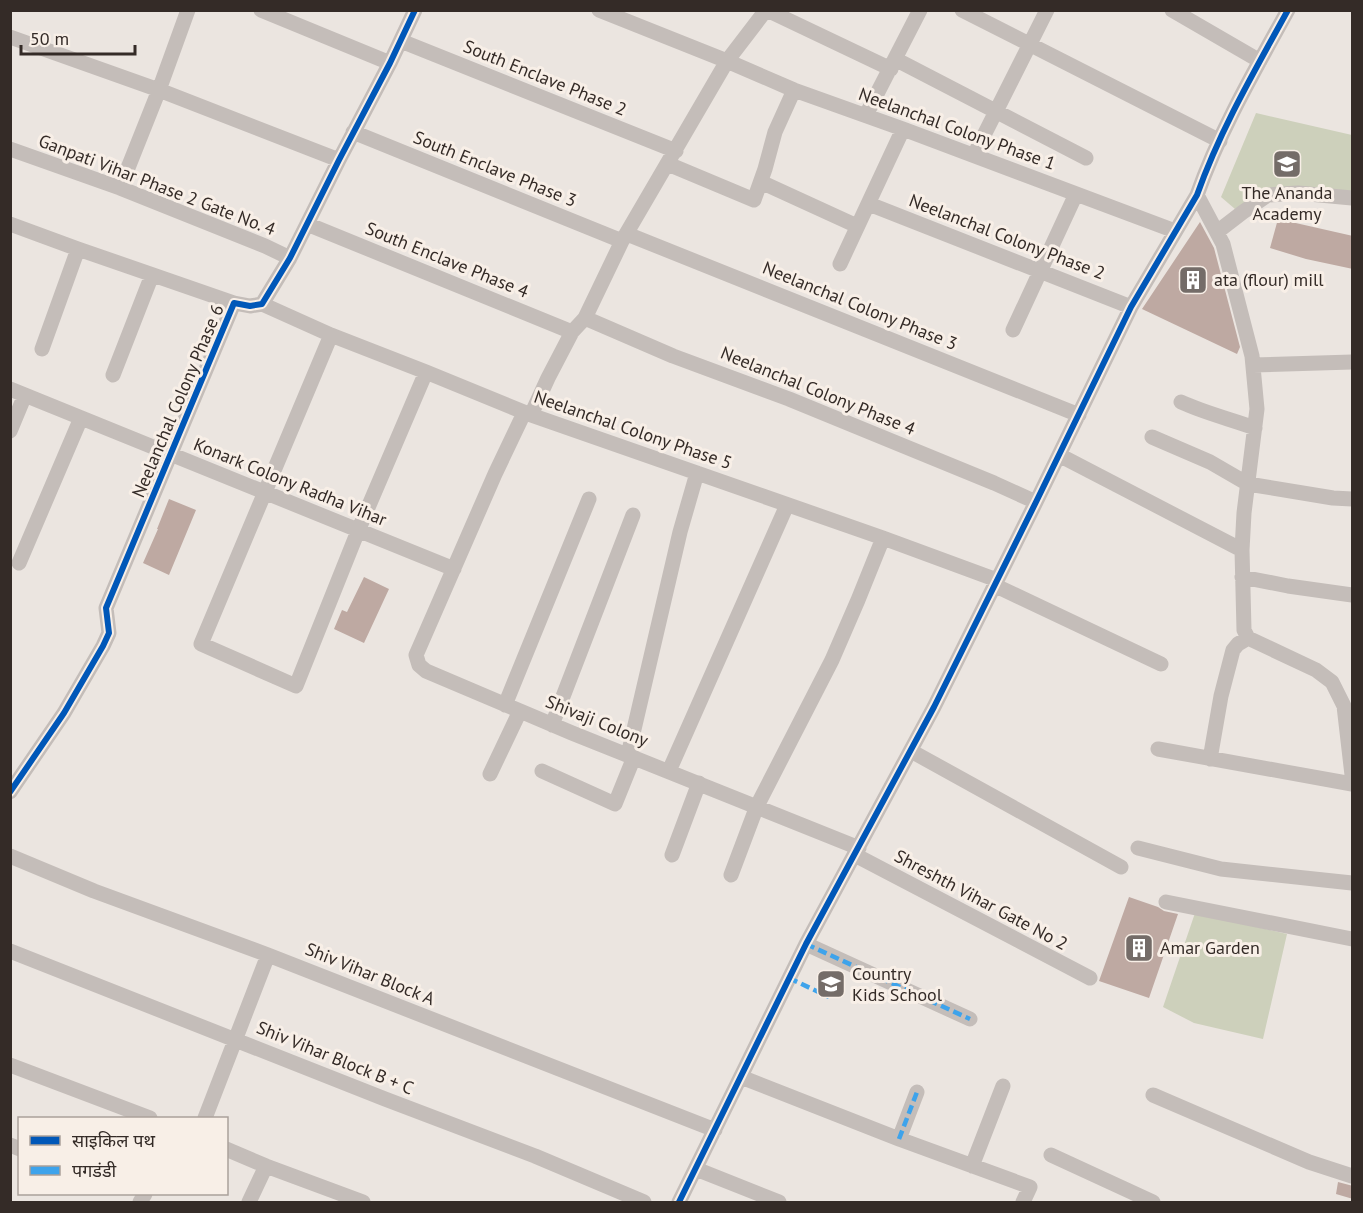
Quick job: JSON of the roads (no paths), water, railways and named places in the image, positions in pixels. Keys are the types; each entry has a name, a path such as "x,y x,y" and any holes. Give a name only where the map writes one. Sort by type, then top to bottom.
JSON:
{"street":[{"path":"120,188 188,10"},
{"path":"261,10 390,63"},
{"path":"262,304 290,258 415,10"},
{"name":"Neelanchal Colony Phase 1","path":"599,10 794,90 1175,231"},
{"path":"766,10 893,64 996,112 1086,158"},
{"name":"Shivaji Colony","path":"766,10 727,61 625,238 585,318 572,332 527,414 495,474 416,655 419,665 426,671 552,725 757,806 857,851"},
{"path":"866,116 920,10"},
{"path":"962,10 1220,141"},
{"path":"974,155 1047,10"},
{"path":"1172,10 1260,61"},
{"path":"679,1203 806,944 934,707 1131,307 1197,195 1238,101 1288,10"},
{"path":"10,37 159,90 339,160"},
{"name":"South Enclave Phase 2","path":"401,41 672,157 754,200 761,182"},
{"path":"794,90 775,132 761,182 857,226"},
{"path":"840,264 903,129"},
{"name":"South Enclave Phase 3","path":"353,132 625,238"},
{"name":"Ganpati Vihar Phase 2 Gate No. 4","path":"10,149 120,188 290,258"},
{"path":"1217,232 1268,195 1298,193 1353,198"},
{"path":"1013,330 1076,194"},
{"path":"1197,195 1223,244 1253,365 1257,409 1244,513 1242,550 1245,630 1248,638 1316,670 1332,682 1348,706 1353,775"},
{"name":"Neelanchal Colony Phase 2","path":"869,204 1131,307"},
{"path":"10,224 234,303"},
{"name":"South Enclave Phase 4","path":"307,224 572,332"},
{"name":"Neelanchal Colony Phase 3","path":"625,238 1079,415"},
{"path":"42,349 78,249"},
{"path":"113,375 152,275"},
{"name":"Neelanchal Colony Phase 6","path":"10,792 64,713 109,633 106,608 234,303 250,306 262,304"},
{"name":"Neelanchal Colony Phase 5","path":"262,304 331,335 527,414 883,538 996,582 1161,664"},
{"name":"Neelanchal Colony Phase 4","path":"585,318 673,356 789,399 1036,502"},
{"path":"331,335 201,644 296,686 358,531 426,372"},
{"path":"1253,365 1353,362"},
{"path":"10,431 18,392"},
{"name":"Konark Colony Radha Vihar","path":"18,392 454,569"},
{"path":"1181,402 1255,428"},
{"path":"19,563 81,418"},
{"path":"1152,437 1210,462 1248,484 1333,498 1353,499"},
{"path":"1059,455 1242,550"},
{"path":"542,771 615,804 631,756 680,532 697,473"},
{"path":"490,774 589,499"},
{"path":"669,771 787,505"},
{"path":"552,725 633,514"},
{"path":"731,875 757,806 832,660 883,538"},
{"path":"1242,577 1353,595"},
{"path":"1210,759 1221,696 1233,650 1248,638"},
{"path":"1158,748 1353,784"},
{"path":"911,751 1121,867"},
{"path":"672,855 699,783"},
{"path":"1138,848 1221,869 1353,883"},
{"name":"Shreshth Vihar Gate No 2","path":"857,851 1090,978"},
{"name":"Shiv Vihar Block A","path":"10,856 94,891 268,955 715,1130"},
{"path":"1166,902 1353,939"},
{"path":"806,944 970,1019"},
{"name":"Shiv Vihar Block B + C","path":"10,951 535,1156 644,1203"},
{"path":"206,1117 268,955"},
{"path":"10,1065 145,1117"},
{"path":"741,1077 898,1139 1030,1187 1023,1203"},
{"path":"972,1166 1003,1086"},
{"path":"898,1139 917,1092"},
{"path":"1153,1095 1309,1162 1353,1176"},
{"path":"228,1150 355,1201"},
{"path":"1051,1155 1153,1203"},
{"path":"249,1203 266,1166"},
{"path":"696,1169 779,1203"}],"place":[{"name":"The Ananda Academy","path":"1287,164"},
{"name":"ata (flour) mill","path":"1193,280"},
{"name":"Amar Garden","path":"1139,948"},
{"name":"Country Kids School","path":"831,984"}]}
